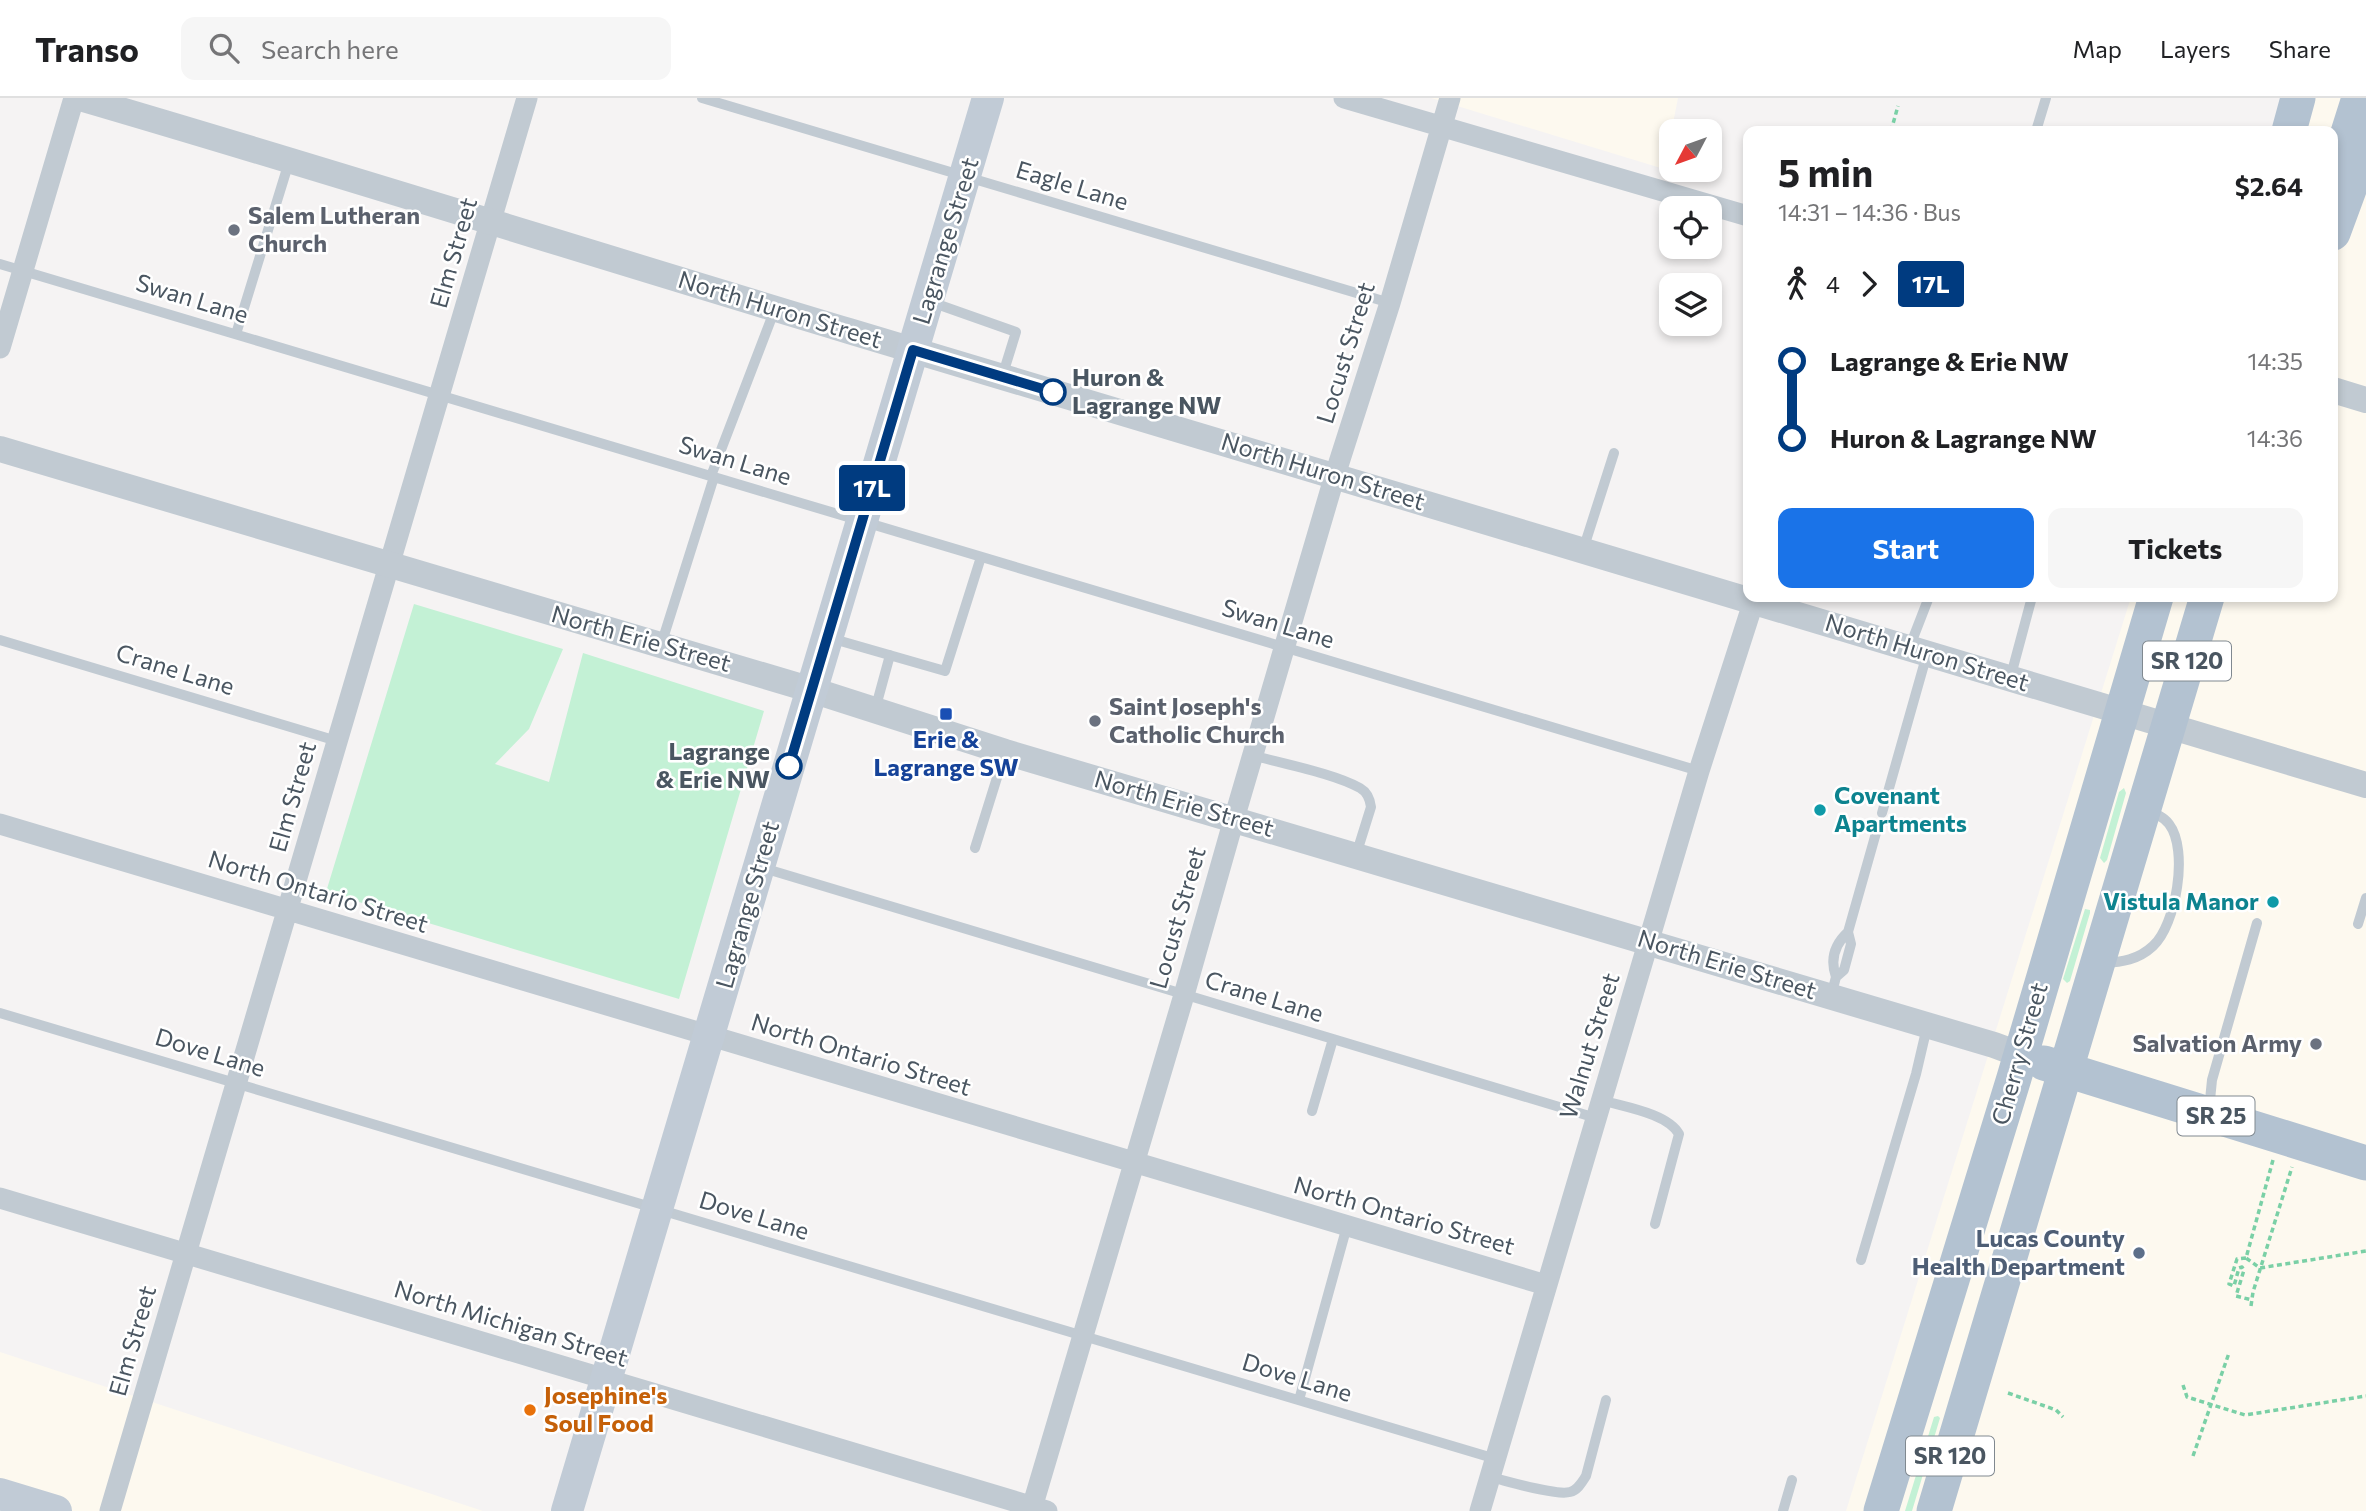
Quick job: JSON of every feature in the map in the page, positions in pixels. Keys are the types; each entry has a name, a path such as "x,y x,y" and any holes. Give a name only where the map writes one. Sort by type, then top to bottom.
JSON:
{"main road":[{"name":"Lagrange Street","path":"567,1511 988,98"},
{"path":"2290,126 2298,98"},
{"path":"2338,164 2359,98"},
{"path":"2338,219 2366,149"},
{"name":"Cherry Street","path":"1881,1511 2021,1055 2155,602"},
{"name":"Cherry Street","path":"1934,1511 2205,602"},
{"name":"North Erie Street","path":"2021,1055 2366,1163"},
{"path":"0,1494 56,1511"}],"street":[{"path":"0,348 74,98"},
{"name":"North Huron Street","path":"80,98 290,159 490,223 1002,377 1743,596"},
{"name":"Elm Street","path":"110,1511 527,98"},
{"path":"1344,98 1743,215"},
{"name":"Locust Street","path":"1037,1509 1083,1336 1252,755 1450,98"},
{"path":"2338,392 2366,400"},
{"name":"North Erie Street","path":"0,449 812,690 1005,752 1649,941 1833,987 1928,1025 2021,1055"},
{"name":"Walnut Street","path":"1480,1511 1699,771 1753,602"},
{"name":"North Huron Street","path":"1764,602 2366,785"},
{"name":"North Ontario Street","path":"0,824 1546,1285"},
{"name":"North Michigan Street","path":"0,1198 1037,1509"}],"lane":[{"name":"Eagle Lane","path":"702,98 1390,303"},
{"path":"2038,126 2046,98"},
{"path":"236,334 290,159"},
{"name":"Swan Lane","path":"0,264 1699,771"},
{"path":"928,301 1016,332 1002,377"},
{"path":"661,645 712,476 775,309"},
{"path":"1583,550 1614,453"},
{"path":"827,638 945,671 981,557"},
{"path":"1882,813 1928,602"},
{"path":"2010,678 2031,602"},
{"name":"Crane Lane","path":"0,640 337,741"},
{"path":"875,710 890,655"},
{"path":"975,848 1005,752"},
{"path":"1252,755 1320,773 1363,789 1370,799 1371,807 1356,855"},
{"path":"2097,964 2128,961 2154,945 2161,936 2174,901 2180,856 2176,837 2169,823 2159,815 2142,810"},
{"path":"1833,987 1844,970 1851,944 1848,932 1876,833"},
{"name":"Crane Lane","path":"759,867 1333,1039 1598,1109 1666,1120 1679,1134 1655,1224"},
{"path":"2358,924 2366,898"},
{"path":"2208,1114 2212,1080 2257,923"},
{"name":"Dove Lane","path":"0,1013 1299,1400 1493,1468 1544,1489 1570,1492 1579,1486 1586,1476 1606,1400"},
{"path":"1861,1260 1928,1025"},
{"path":"1312,1111 1333,1039"},
{"path":"1299,1400 1347,1226"},
{"path":"1783,1511 1792,1480"}],"path":[{"path":"1892,126 1898,106"},
{"path":"2246,1258 2274,1156"},
{"path":"2251,1306 2260,1268 2294,1162"},
{"path":"2252,1300 2236,1296 2244,1270 2242,1267 2239,1268 2234,1286 2229,1284 2237,1259 2246,1258 2260,1268 2366,1251"},
{"path":"2193,1456 2229,1353"},
{"path":"2183,1385 2187,1396 2245,1415 2366,1396"},
{"path":"2008,1393 2056,1410 2063,1417"}],"shaded area":[{"path":"1431,98 1678,98 1674,119 1659,119 1659,167"},
{"path":"2284,98 2366,98 2366,1511 1846,1511 2129,602 2338,602 2338,126 2276,126"},
{"path":"0,1352 483,1511 0,1511"}],"green space":[{"path":"414,604 563,649 529,729 495,764 549,782 583,653 764,711 679,999 326,892"},
{"path":"2124,788 2126,793 2104,863 2100,858 2119,792"},
{"path":"2085,909 2090,910 2090,913 2070,981 2067,983 2063,979"},
{"path":"1934,1417 1940,1418 1912,1511 1905,1511"}],"bus line":[{"name":"17L","path":"789,766 913,350 1053,392"}],"place":[{"name":"Salem Lutheran Church","path":"234,230"},
{"name":"Huron & Lagrange NW","path":"1053,392"},
{"name":"Erie & Lagrange SW","path":"946,714"},
{"name":"Saint Joseph's Catholic Church","path":"1095,721"},
{"name":"Lagrange & Erie NW","path":"789,766"},
{"name":"Covenant Apartments","path":"1820,810"},
{"name":"Vistula Manor","path":"2273,902"},
{"name":"Salvation Army","path":"2316,1044"},
{"name":"Lucas County Health Department","path":"2139,1253"},
{"name":"Josephine's Soul Food","path":"530,1410"}]}
